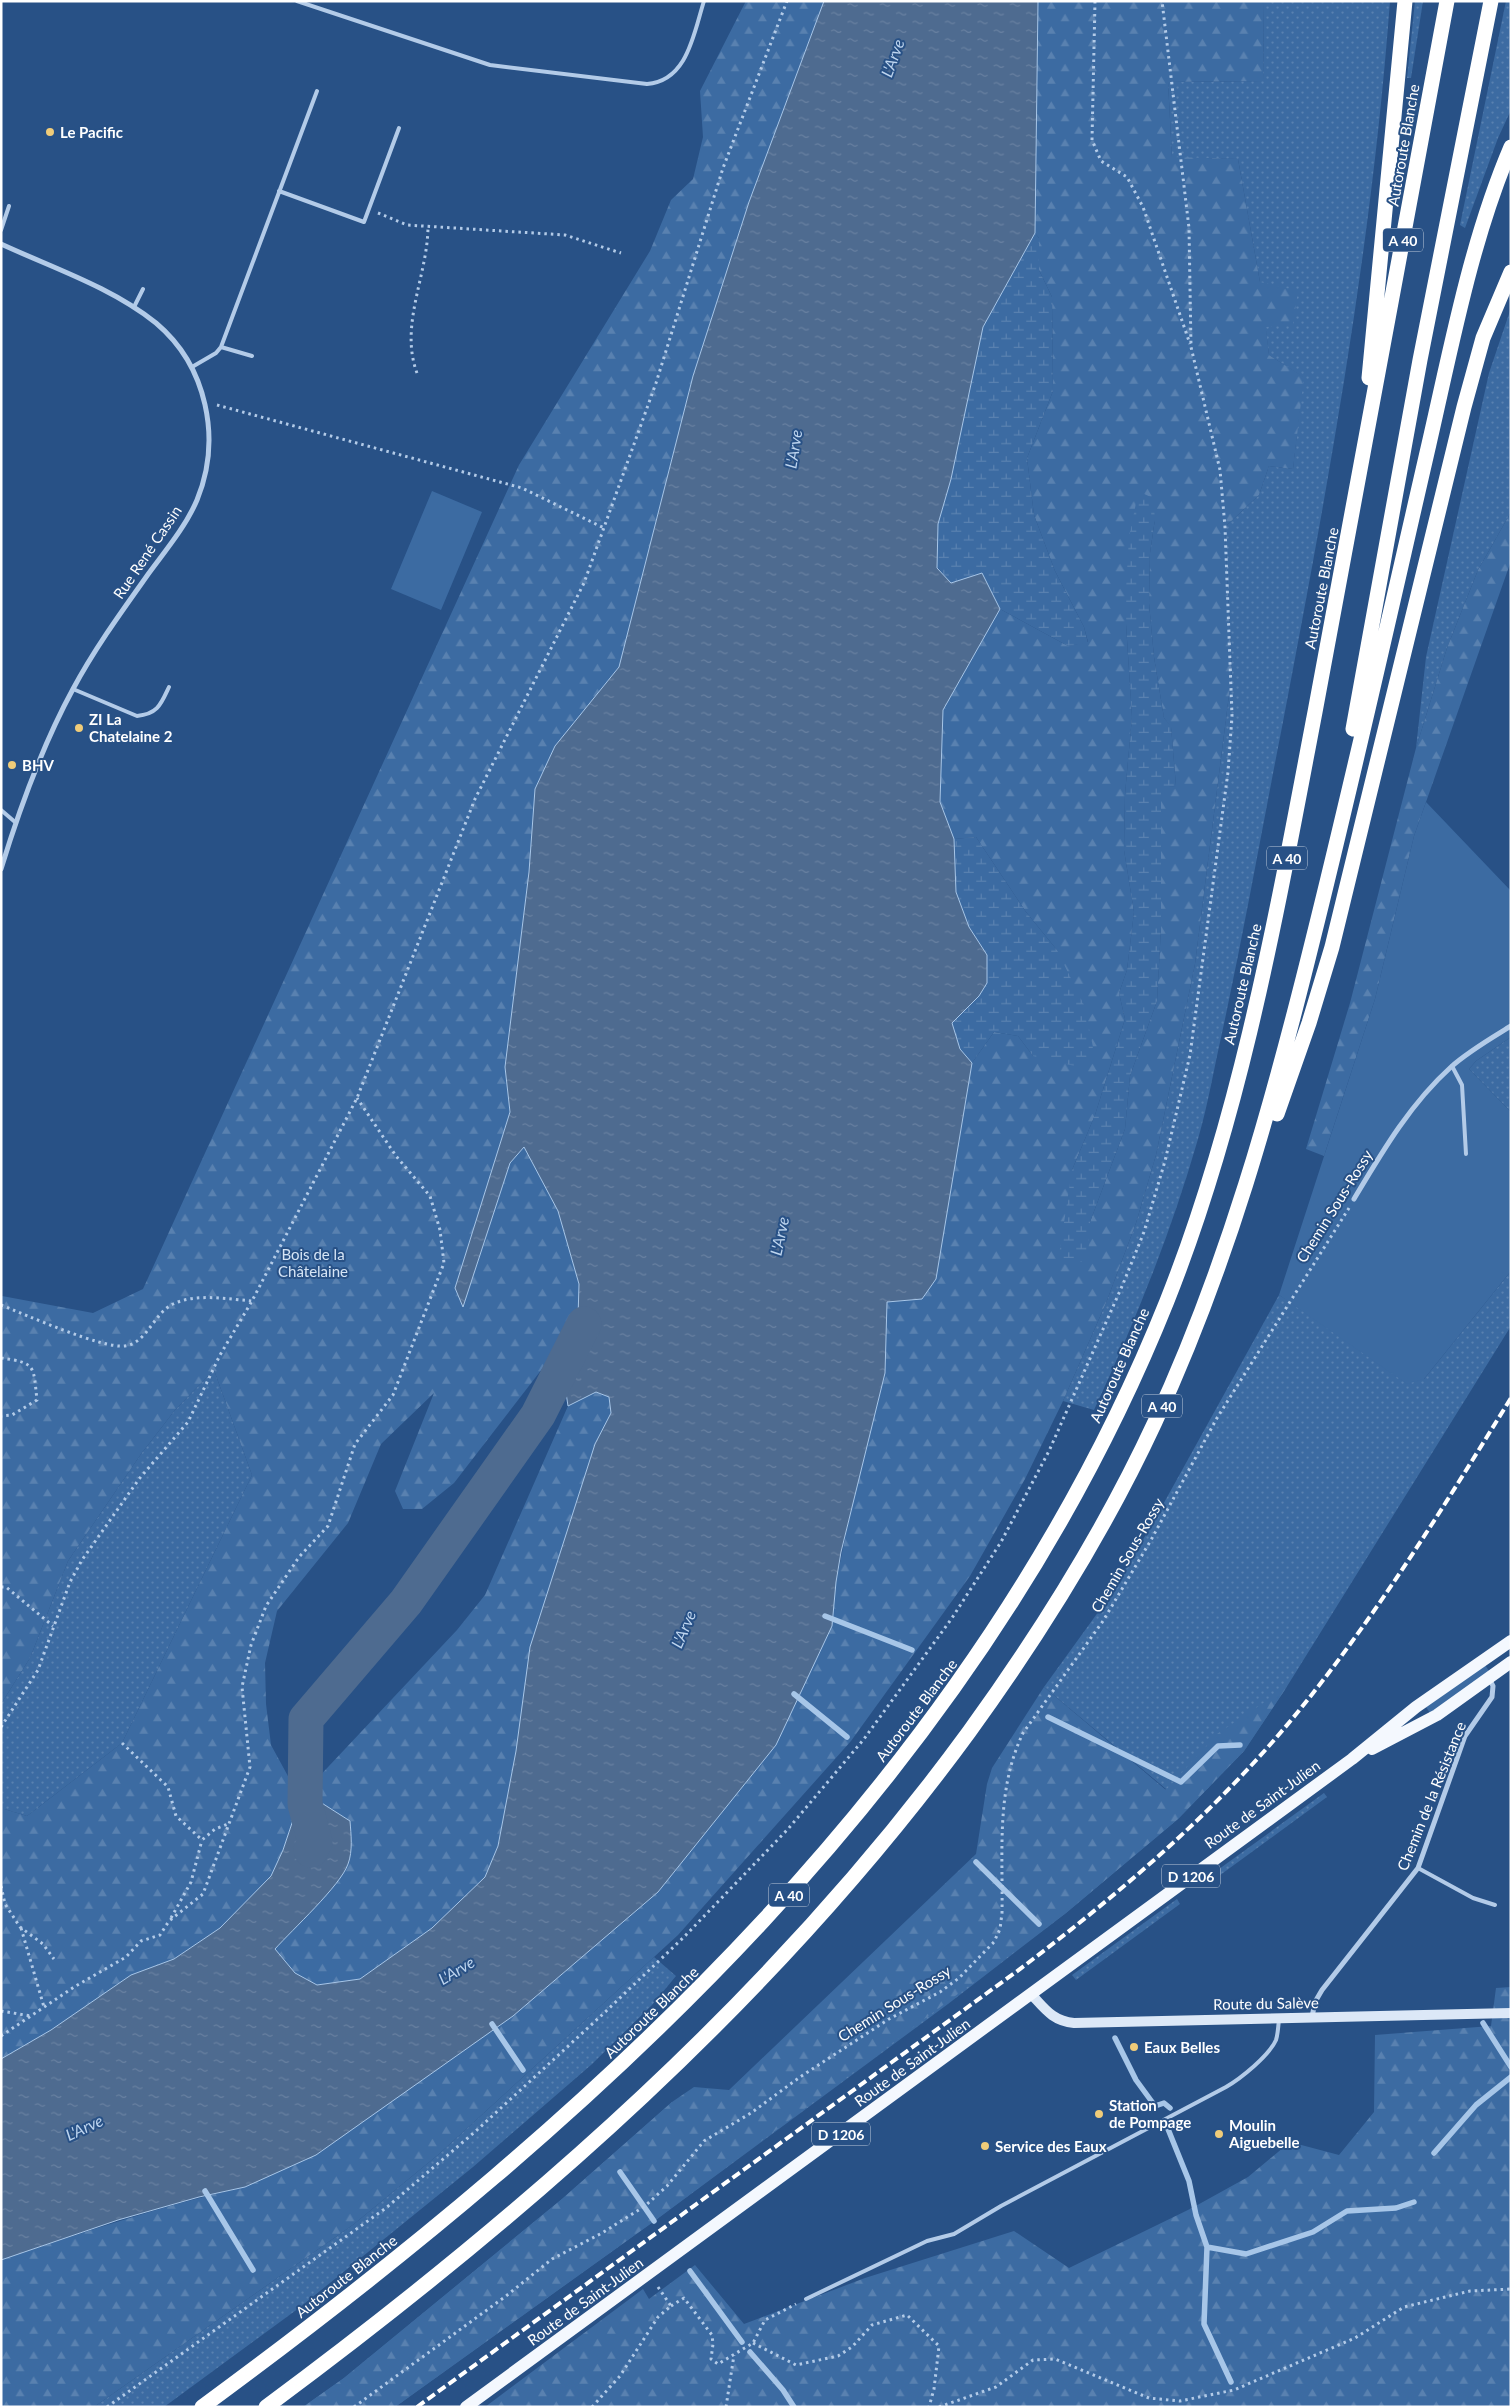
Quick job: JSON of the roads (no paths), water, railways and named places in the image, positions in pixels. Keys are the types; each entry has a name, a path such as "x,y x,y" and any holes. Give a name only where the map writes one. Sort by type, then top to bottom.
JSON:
{"highway":[{"path":"1360,479 1405,1"},
{"name":"Autoroute Blanche","path":"202,2407 369,2281 453,2214 597,2088 679,2009 788,1896 836,1841 906,1754 964,1675 1016,1596 1071,1504 1138,1370 1168,1299 1212,1176 1256,1009 1360,479 1447,1"},
{"path":"1319,915 1420,360 1491,1"},
{"name":"A 40","path":"266,2407 410,2297 532,2196 623,2115 763,1978 817,1921 934,1778 990,1702 1076,1571 1117,1498 1156,1420 1196,1327 1231,1232 1266,1123 1319,915 1460,311 1491,200 1511,147"},
{"path":"1231,1232 1286,1090 1329,956 1464,406 1483,338 1511,272"}],"main road":[{"name":"Route de Saint-Julien","path":"466,2407 1032,1995 1352,1759 1416,1707 1509,1644"},
{"name":"Route de Saint-Julien","path":"1352,1759 1431,1719 1511,1662"}],"street":[{"name":"Rue René Cassin","path":"1,244 107,292 134,307 157,324 175,343 192,367 205,402 209,431 208,452 197,500 176,535 122,612 73,689 31,780 15,822 1,869"},
{"name":"Chemin Sous-Rossy","path":"1354,1199 1411,1110 1452,1066 1474,1048 1511,1026"},
{"name":"Chemin de la Résistance","path":"1312,2017 1315,2002 1322,1990 1418,1868 1465,1736 1492,1697 1493,1686 1488,1678"},
{"name":"Route du Salève","path":"1032,1995 1049,2014 1057,2019 1074,2023 1511,2013"}],"lane":[{"path":"297,1 490,65 647,84 664,80 681,65 704,1"},
{"path":"192,367 216,353 221,347 317,90"},
{"path":"279,191 364,222 399,128"},
{"path":"1,230 10,206"},
{"path":"134,307 143,289"},
{"path":"221,347 252,356"},
{"path":"73,689 137,716 147,715 160,708 169,687"},
{"path":"1,810 15,822"},
{"path":"1452,1066 1462,1085 1466,1154"},
{"path":"1418,1868 1474,1898 1495,1905"},
{"path":"806,2299 927,2241 954,2234 1001,2206 1226,2087 1242,2076 1273,2044 1278,2034 1279,2018"}],"water":[{"path":"824,1 1038,1 1035,233 983,327 951,479 938,524 937,568 951,583 982,573 1000,609 943,710 940,802 954,839 956,892 969,927 987,955 987,983 979,996 952,1023 960,1049 972,1063 936,1279 922,1299 887,1302 885,1373 841,1552 832,1626 776,1745 658,1892 513,2016 316,2155 245,2187 199,2197 118,2220 1,2260 1,2059 51,2030 131,1975 174,1959 220,1928 271,1876 283,1850 295,1814 305,1804 317,1800 350,1821 351,1831 351,1854 344,1873 275,1949 295,1973 317,1985 360,1979 432,1928 485,1877 498,1846 516,1751 530,1647 595,1444 611,1413 609,1397 596,1392 568,1406 559,1347 578,1318 579,1284 558,1211 524,1147 510,1163 463,1307 455,1288 510,1112 505,1067 529,872 535,789 555,746 619,667 693,376 749,202"}],"waterway":[{"name":"L'Arve","path":"311,1850 315,1842 305,1804 306,1719 406,1602 538,1415 584,1324"},
{"path":"825,1616 912,1650"},
{"path":"794,1694 847,1737"},
{"path":"1048,1717 1181,1782 1218,1746 1240,1745"},
{"path":"976,1862 1039,1924"},
{"path":"1483,2023 1511,2067"},
{"path":"492,2024 523,2070"},
{"path":"1115,2038 1136,2080 1155,2106 1164,2103 1170,2108"},
{"path":"1434,2153 1476,2105 1511,2077"},
{"path":"1168,2129 1189,2181 1196,2215 1207,2247 1204,2324 1231,2382"},
{"path":"620,2172 654,2221"},
{"path":"205,2191 253,2270"},
{"path":"1207,2247 1246,2254 1313,2232 1347,2211 1396,2208 1414,2202"},
{"path":"690,2271 742,2342"},
{"path":"750,2352 783,2390 794,2407"}],"railway":[{"path":"417,2407 1016,1972 1092,1913 1164,1851 1266,1749 1327,1675 1409,1559 1511,1398"}],"place":[{"name":"Le Pacific","path":"50,132"},
{"name":"ZI La Chatelaine 2","path":"79,728"},
{"name":"BHV","path":"12,765"},
{"name":"Eaux Belles","path":"1134,2047"},
{"name":"Station de Pompage","path":"1099,2114"},
{"name":"Moulin Aiguebelle","path":"1219,2134"},
{"name":"Service des Eaux","path":"985,2146"}],"park label":[{"name":"Bois de la Châtelaine","path":"313,1262"}]}
